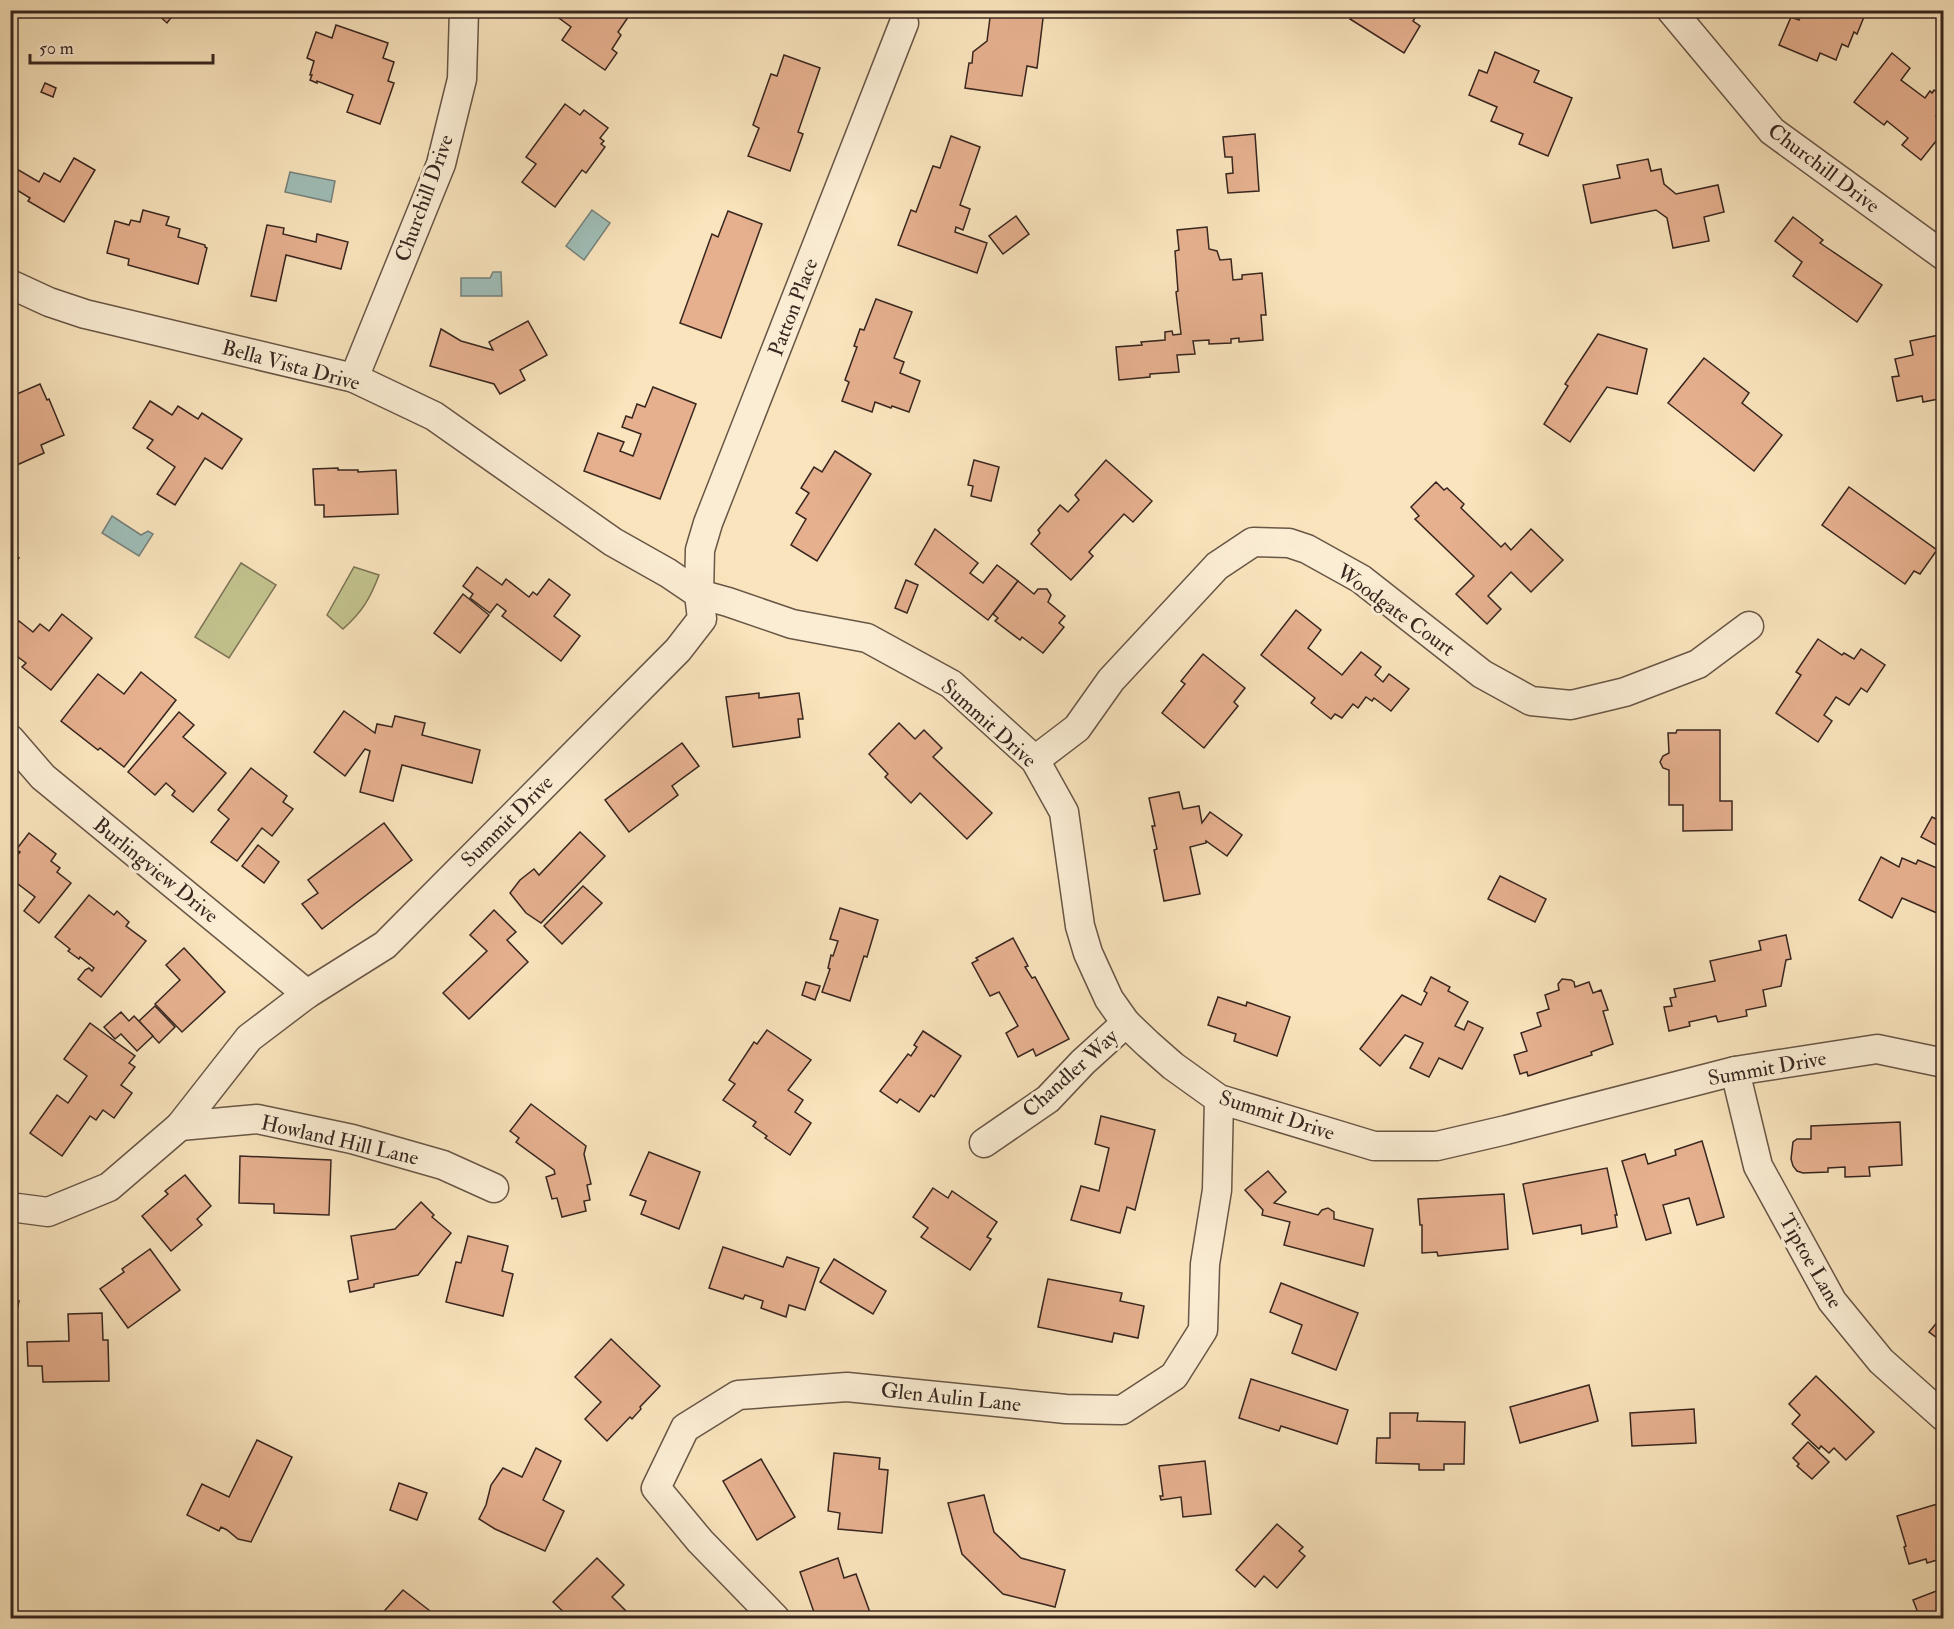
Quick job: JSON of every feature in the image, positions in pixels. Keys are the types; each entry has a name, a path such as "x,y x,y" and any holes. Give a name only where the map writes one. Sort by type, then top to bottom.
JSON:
{"street":[{"name":"Churchill Drive","path":"354,378 441,164 462,79 464,10"},
{"name":"Churchill Drive","path":"1671,10 1772,131 1944,256"},
{"name":"Patton Place","path":"699,594 699,550 708,523 904,23"},
{"name":"Bella Vista Drive","path":"10,284 49,302 85,314 354,378 434,416 613,542 668,573 699,594"},
{"name":"Woodgate Court","path":"1035,760 1077,728 1111,680 1217,566 1253,542 1290,543 1307,549 1361,579 1482,674 1531,701 1571,705 1625,692 1698,664 1749,626"},
{"name":"Summit Drive","path":"10,1207 48,1212 109,1186 180,1126 249,1038 307,994 385,945 678,650 702,619 699,594 792,624 867,638 951,684 1035,760 1064,812 1080,926 1088,953 1109,999 1126,1023 1173,1066 1219,1099 1374,1146 1437,1146 1735,1071 1877,1049 1944,1063"},
{"name":"Burlingview Drive","path":"10,739 43,777 307,994"},
{"name":"Chandler Way","path":"984,1143 1048,1098 1126,1023"},
{"name":"Tiptoe Lane","path":"1735,1071 1758,1166 1832,1301 1881,1361 1944,1417"},
{"name":"Glen Aulin Lane","path":"776,1618 700,1541 656,1488 685,1428 738,1395 847,1387 1066,1409 1122,1410 1174,1376 1203,1330 1205,1264 1217,1190 1219,1099"},
{"name":"Howland Hill Lane","path":"180,1126 257,1119 352,1140 443,1165 494,1188"}],"green space":[{"path":"241,563 276,585 229,658 195,637"},
{"path":"354,567 379,575 365,605 343,629 327,615"}],"water":[{"path":"290,172 335,181 331,202 285,192"},
{"path":"592,210 610,223 584,260 566,246"},
{"path":"493,272 501,272 502,296 461,296 461,278 490,278"},
{"path":"112,516 141,535 148,531 153,534 139,556 102,533"}],"building":[{"path":"153,10 177,10 167,23"},
{"path":"548,10 633,10 618,32 621,35 612,49 617,53 605,70 562,40 571,27"},
{"path":"991,10 1044,10 1037,68 1027,66 1022,96 965,88 973,52 987,41"},
{"path":"1341,10 1420,10 1413,21 1420,26 1404,53 1350,19 1352,17"},
{"path":"1803,10 1864,10 1866,12 1857,34 1854,32 1848,47 1842,44 1836,60 1820,53 1817,61 1779,45 1791,17 1799,20"},
{"path":"336,25 388,43 383,58 394,62 388,81 394,83 380,124 347,112 353,95 310,80 314,61 307,58 316,32 332,38"},
{"path":"1495,52 1539,71 1534,82 1572,98 1548,156 1519,144 1523,134 1491,121 1497,107 1469,95 1479,70 1487,73"},
{"path":"1892,53 1910,68 1901,80 1925,98 1930,91 1932,93 1934,90 1944,97 1944,106 1936,116 1944,121 1944,131 1921,160 1902,145 1908,138 1887,121 1884,125 1854,102"},
{"path":"784,55 820,68 798,132 803,134 790,171 748,156 759,128 753,125 771,74 777,76"},
{"path":"45,83 56,88 53,97 41,92"},
{"path":"565,104 580,115 584,110 608,128 600,138 604,141 601,144 605,147 586,173 582,170 555,207 522,182 536,164 526,157"},
{"path":"1255,134 1259,191 1228,193 1226,174 1233,173 1232,157 1225,157 1223,137"},
{"path":"951,136 980,147 960,205 970,209 963,230 956,227 955,232 987,243 977,273 898,245 911,210 916,212 933,166 940,168"},
{"path":"74,158 95,170 64,222 28,201 30,198 12,187 10,189 10,165 39,182 44,173 60,182"},
{"path":"1648,159 1651,171 1661,169 1664,184 1676,194 1718,185 1724,212 1704,217 1709,241 1673,248 1667,218 1656,210 1591,223 1583,185 1620,178 1617,165"},
{"path":"143,210 169,217 166,225 180,229 178,237 205,245 207,248 198,284 128,265 129,259 107,253 115,221 129,225 131,220 140,222"},
{"path":"728,211 762,224 721,338 680,323 712,234 718,237"},
{"path":"1016,216 1029,234 1003,254 989,236"},
{"path":"1793,217 1823,240 1820,243 1882,285 1857,322 1793,276 1802,262 1775,241"},
{"path":"267,225 284,228 283,234 316,242 317,234 348,242 341,269 286,255 276,301 251,296"},
{"path":"1207,227 1209,249 1217,251 1220,260 1231,259 1233,280 1242,279 1242,275 1262,273 1266,315 1261,315 1263,340 1239,342 1239,338 1231,339 1231,343 1209,344 1209,340 1193,341 1195,354 1177,355 1179,372 1150,374 1150,377 1119,380 1116,347 1165,340 1165,332 1172,331 1173,335 1181,334 1176,292 1178,291 1175,251 1179,250 1177,230"},
{"path":"876,299 912,312 894,358 904,362 900,373 920,381 909,412 875,402 872,412 842,401 849,382 845,380 857,347 854,346 860,329 864,330"},
{"path":"528,321 547,355 520,370 525,380 500,394 494,384 430,366 441,329 461,341 493,350 489,342"},
{"path":"1598,334 1647,349 1637,394 1607,387 1570,442 1544,424 1568,386 1565,384"},
{"path":"1944,334 1944,398 1923,402 1922,396 1897,401 1892,377 1899,376 1895,359 1913,355 1910,341"},
{"path":"1704,358 1749,393 1742,403 1782,435 1754,471 1668,403"},
{"path":"40,384 64,435 41,445 44,453 10,468 10,397"},
{"path":"653,387 696,404 660,499 584,471 598,433 624,442 620,451 633,456 641,434 622,427 626,416 632,418 637,404 645,407"},
{"path":"150,401 172,415 178,406 198,419 202,413 242,439 222,469 205,458 175,505 157,494 175,467 147,448 153,440 133,428"},
{"path":"835,451 871,474 817,561 791,545 806,519 796,513 809,493 801,488 814,467 822,472"},
{"path":"974,460 999,467 991,501 971,496 973,486 968,485"},
{"path":"1106,460 1152,501 1133,522 1124,514 1089,552 1093,556 1071,580 1031,544 1040,533 1038,530 1060,505 1068,512 1079,500 1075,495"},
{"path":"338,468 338,470 358,470 358,472 396,470 398,514 324,517 324,505 315,505 313,469"},
{"path":"1436,482 1444,490 1447,488 1464,504 1461,508 1501,547 1505,543 1511,550 1531,529 1563,560 1531,592 1511,572 1488,596 1501,609 1487,624 1456,594 1474,576 1415,519 1419,516 1411,507"},
{"path":"1849,487 1937,550 1920,574 1914,571 1905,584 1822,525"},
{"path":"935,529 978,563 970,573 983,583 997,565 1018,581 988,620 915,564"},
{"path":"10,551 19,558 10,570"},
{"path":"477,567 502,585 506,579 529,597 533,592 537,595 549,579 570,595 554,616 580,636 561,661 502,616 506,611 497,604 490,613 470,598 473,594 463,586"},
{"path":"906,580 918,585 907,613 895,608"},
{"path":"1018,581 1034,594 1038,589 1047,589 1051,595 1048,602 1065,616 1059,623 1064,627 1043,653 1022,637 1020,640 995,621 998,618 993,614"},
{"path":"463,594 489,615 460,653 434,633"},
{"path":"1296,610 1321,630 1308,648 1342,675 1361,652 1381,667 1375,675 1383,682 1389,674 1409,689 1391,711 1374,698 1372,701 1366,697 1358,708 1353,704 1342,718 1335,714 1331,719 1311,703 1315,698 1261,655"},
{"path":"62,614 92,638 51,690 22,667 26,663 10,651 10,622 15,626 19,621 33,632 40,624 49,631"},
{"path":"1818,639 1842,655 1844,653 1854,659 1861,649 1885,665 1867,692 1861,688 1849,705 1836,697 1824,715 1832,721 1818,742 1776,713 1801,675 1796,672"},
{"path":"1203,654 1245,688 1234,702 1238,706 1204,748 1162,713 1185,684 1181,681"},
{"path":"141,672 176,700 124,767 61,721 98,674 124,694"},
{"path":"759,693 759,698 799,693 803,719 798,719 800,737 733,747 726,697"},
{"path":"344,711 375,733 377,724 392,727 395,716 425,723 422,735 480,750 472,783 402,765 393,801 360,792 370,751 365,749 345,776 314,752"},
{"path":"179,712 194,725 183,737 226,773 193,812 172,795 175,791 166,783 155,795 128,772"},
{"path":"899,723 915,739 924,730 942,748 933,757 992,813 967,839 920,793 911,803 885,777 888,774 869,754"},
{"path":"1677,730 1720,730 1720,801 1732,801 1732,830 1683,831 1683,805 1669,805 1669,770 1663,768 1660,762 1663,756 1669,753 1668,733 1676,733"},
{"path":"682,743 699,766 672,786 678,795 629,832 605,800"},
{"path":"251,768 287,796 283,802 293,809 272,836 262,828 237,861 211,842 229,819 218,810"},
{"path":"1179,792 1183,809 1199,806 1202,823 1210,812 1242,835 1227,856 1206,841 1206,843 1190,847 1200,894 1164,901 1154,850 1157,849 1152,826 1155,826 1149,798"},
{"path":"1932,817 1944,823 1944,849 1921,837"},
{"path":"384,823 412,860 322,929 302,904 318,893 308,880"},
{"path":"580,832 605,856 541,923 526,913 510,893 520,880 534,869 539,875"},
{"path":"29,833 56,854 51,861 60,868 57,872 71,883 39,923 24,911 35,897 10,878 10,864 20,852 16,850"},
{"path":"258,845 279,862 264,883 242,866"},
{"path":"1881,857 1899,867 1902,858 1916,864 1918,860 1944,871 1944,916 1902,898 1892,918 1859,900"},
{"path":"1500,876 1546,899 1535,922 1488,899"},
{"path":"583,886 602,903 562,944 544,926"},
{"path":"89,895 114,915 117,911 129,922 126,926 146,941 101,997 78,979 85,970 89,968 92,971 94,968 68,951 70,949 55,937"},
{"path":"840,908 878,920 850,1001 822,992 830,969 828,968 831,955 833,956 838,941 830,939"},
{"path":"494,910 516,932 507,940 528,962 469,1019 443,993 487,951 470,935"},
{"path":"1786,935 1791,959 1786,960 1781,986 1763,990 1766,1006 1746,1010 1747,1016 1718,1022 1716,1016 1689,1022 1690,1026 1669,1031 1664,1007 1672,1006 1670,998 1676,997 1674,989 1715,981 1710,961 1761,950 1759,941"},
{"path":"1013,938 1028,966 1025,967 1032,978 1035,977 1069,1039 1036,1056 1033,1049 1018,1057 1006,1033 1018,1026 999,992 990,996 972,963 978,960 976,958"},
{"path":"184,948 225,992 182,1032 155,1004 180,980 166,965"},
{"path":"1431,977 1450,987 1448,991 1468,1002 1455,1026 1464,1030 1468,1021 1483,1028 1462,1069 1439,1058 1429,1077 1410,1068 1423,1043 1405,1035 1380,1066 1360,1049 1402,995 1421,1005 1427,993 1424,991"},
{"path":"1562,979 1571,980 1575,987 1589,982 1593,993 1601,990 1608,1010 1603,1011 1613,1044 1591,1052 1592,1055 1528,1076 1527,1072 1520,1074 1514,1055 1527,1051 1521,1033 1541,1026 1537,1013 1549,1009 1545,995 1559,990 1558,984"},
{"path":"806,982 820,986 815,1000 802,995"},
{"path":"1218,997 1246,1006 1247,1002 1290,1017 1277,1056 1234,1041 1236,1034 1208,1025"},
{"path":"155,1006 175,1027 159,1043 139,1021"},
{"path":"121,1012 129,1021 134,1016 153,1036 137,1051 121,1034 115,1039 104,1027"},
{"path":"90,1023 135,1056 129,1063 135,1067 121,1085 132,1093 114,1118 103,1110 96,1120 90,1116 62,1156 30,1133 57,1095 68,1103 87,1076 64,1059"},
{"path":"767,1030 811,1060 788,1090 803,1100 795,1112 811,1123 790,1155 765,1138 767,1136 753,1126 756,1122 723,1100 735,1084 729,1080 754,1042 757,1044"},
{"path":"923,1031 961,1056 934,1097 931,1095 919,1112 900,1099 897,1103 880,1091 908,1054 911,1056 917,1047 914,1045"},
{"path":"531,1104 586,1146 584,1154 591,1184 587,1185 590,1200 584,1201 586,1211 562,1217 557,1198 552,1199 546,1177 555,1174 554,1170 516,1142 519,1138 510,1131"},
{"path":"1101,1116 1155,1130 1135,1210 1127,1207 1120,1233 1071,1220 1081,1186 1099,1191 1109,1148 1095,1144"},
{"path":"1900,1122 1902,1165 1869,1167 1870,1176 1845,1177 1845,1167 1828,1168 1828,1172 1803,1173 1797,1171 1793,1166 1791,1159 1793,1142 1797,1139 1811,1139 1811,1126"},
{"path":"1702,1141 1724,1217 1697,1225 1689,1198 1663,1205 1671,1233 1646,1240 1622,1161 1645,1154 1648,1164 1676,1155 1675,1150"},
{"path":"649,1152 700,1172 679,1229 641,1214 646,1201 630,1195"},
{"path":"240,1156 331,1160 329,1215 274,1213 274,1204 239,1203"},
{"path":"1607,1168 1617,1215 1615,1215 1617,1227 1582,1234 1581,1225 1533,1234 1523,1184"},
{"path":"1268,1171 1286,1192 1274,1203 1318,1215 1322,1210 1328,1208 1334,1212 1334,1219 1373,1229 1364,1266 1284,1245 1290,1222 1262,1215 1263,1210 1245,1190"},
{"path":"185,1175 211,1206 197,1219 202,1225 171,1251 142,1216 168,1194 165,1191"},
{"path":"933,1188 948,1198 952,1191 997,1222 987,1237 991,1239 970,1270 921,1237 928,1228 913,1217"},
{"path":"1504,1194 1508,1249 1438,1256 1437,1252 1422,1253 1422,1225 1420,1225 1418,1199"},
{"path":"421,1202 434,1215 432,1217 451,1233 418,1275 374,1284 374,1287 350,1292 348,1281 358,1279 351,1236 395,1229"},
{"path":"468,1236 508,1246 502,1271 513,1274 503,1316 446,1302 456,1262 461,1263"},
{"path":"723,1247 783,1267 787,1257 819,1268 805,1310 789,1305 786,1317 761,1308 763,1301 745,1295 743,1299 709,1288"},
{"path":"150,1249 180,1290 128,1328 100,1289 124,1272 122,1269"},
{"path":"834,1259 886,1291 873,1314 820,1282"},
{"path":"1048,1279 1122,1293 1120,1301 1144,1306 1138,1338 1114,1333 1112,1342 1038,1327"},
{"path":"1281,1283 1358,1313 1336,1370 1292,1353 1302,1325 1270,1312"},
{"path":"10,1300 19,1301 10,1344"},
{"path":"102,1313 103,1340 108,1340 109,1381 43,1382 42,1366 28,1366 27,1342 69,1341 68,1314"},
{"path":"1944,1314 1944,1343 1929,1332"},
{"path":"611,1339 660,1386 632,1419 630,1417 607,1441 585,1419 601,1402 575,1377"},
{"path":"1816,1376 1874,1432 1846,1460 1834,1448 1829,1453 1821,1446 1819,1449 1792,1424 1800,1415 1789,1404"},
{"path":"1251,1379 1348,1410 1337,1444 1281,1426 1279,1431 1239,1418"},
{"path":"1589,1385 1598,1421 1520,1443 1510,1407"},
{"path":"1694,1409 1696,1443 1632,1446 1630,1413"},
{"path":"1390,1413 1418,1413 1417,1421 1465,1422 1464,1464 1444,1464 1444,1470 1419,1470 1419,1464 1376,1463 1377,1438 1390,1438"},
{"path":"257,1440 292,1457 251,1542 238,1539 221,1527 219,1531 187,1515 202,1484 229,1497"},
{"path":"1808,1442 1829,1462 1812,1479 1797,1466 1799,1464 1793,1458"},
{"path":"536,1448 561,1461 543,1500 564,1511 545,1551 495,1529 479,1519 486,1505 491,1485 503,1468 522,1477"},
{"path":"834,1453 880,1458 879,1469 888,1470 882,1533 838,1529 840,1513 828,1511"},
{"path":"761,1459 795,1517 757,1540 723,1481"},
{"path":"1205,1461 1211,1514 1183,1517 1181,1497 1161,1500 1160,1496 1163,1496 1159,1466"},
{"path":"399,1483 427,1493 417,1520 390,1510"},
{"path":"984,1495 994,1532 1021,1558 1065,1570 1055,1607 1003,1594 962,1554 948,1503"},
{"path":"1944,1502 1944,1558 1927,1563 1926,1559 1909,1564 1897,1516"},
{"path":"1277,1524 1303,1547 1299,1551 1305,1556 1277,1588 1264,1576 1255,1587 1236,1570"},
{"path":"597,1558 624,1585 612,1597 628,1613 622,1618 570,1618 553,1602"},
{"path":"838,1558 844,1578 856,1574 872,1618 816,1618 800,1572"},
{"path":"1944,1588 1944,1618 1920,1618 1913,1600"},
{"path":"403,1590 434,1614 430,1618 378,1618"}]}
